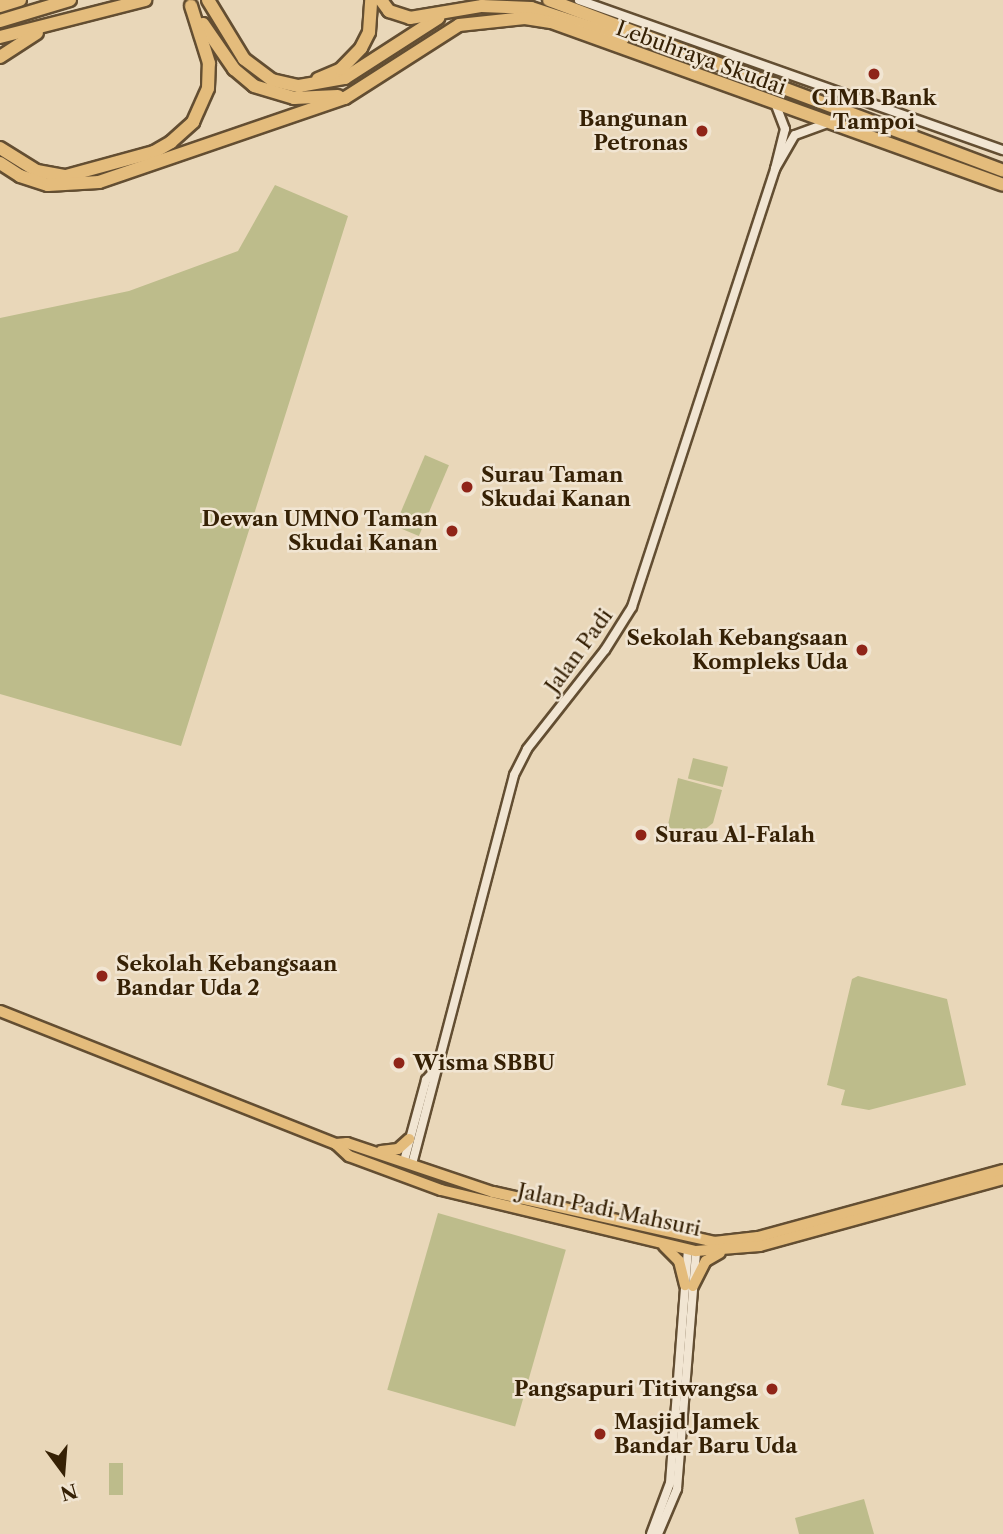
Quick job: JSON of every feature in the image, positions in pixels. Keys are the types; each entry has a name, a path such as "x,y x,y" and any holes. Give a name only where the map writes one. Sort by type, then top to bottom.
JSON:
{"highway":[{"path":"0,6 20,0"},
{"path":"0,21 70,0"},
{"path":"0,37 145,0"},
{"path":"208,0 231,43 259,72 286,85 333,83 458,9"},
{"path":"259,72 303,81 341,69 361,48 369,32 371,0"},
{"path":"381,0 389,10 410,18 458,9 531,8 667,53 687,55"},
{"name":"Lebuhraya Skudai","path":"549,0 687,55 1003,172"},
{"path":"190,3 222,54 254,86 272,94 309,98 356,92"},
{"path":"0,148 37,172 66,176 154,152 184,133 199,113 208,88 209,64 190,3"},
{"name":"Lebuhraya Skudai","path":"0,163 40,184 89,185 321,108 356,92 458,25 525,18 551,22 825,124 1003,185"},
{"path":"0,57 59,23"}],"main road":[{"name":"Jalan Padi Mahsuri","path":"0,1011 458,1194 660,1243 723,1252 1003,1179"},
{"path":"375,1152 398,1149 409,1139"},
{"name":"Jalan Padi Mahsuri","path":"340,1148 375,1152 493,1192 714,1242 758,1237 1003,1170"},
{"path":"340,1148 408,1165 458,1194"},
{"path":"641,1226 693,1248 714,1242"},
{"path":"660,1243 677,1258 689,1285"},
{"path":"689,1285 706,1261 723,1252"}],"street":[{"path":"579,0 1003,150"},
{"name":"Jalan Padi","path":"408,1165 514,775 527,749 605,650 632,607 775,169 785,123 776,106"},
{"name":"Jalan Padi","path":"775,169 795,135 825,124"},
{"name":"Jalan Padi","path":"408,1165 409,1139 426,1080 436,1069"},
{"path":"651,1534 670,1483 693,1248"},
{"path":"659,1534 677,1489 689,1285"}],"shaded area":[{"path":"275,185 348,216 181,746 0,694 0,318 129,291 238,251"},
{"path":"425,455 449,465 419,536 395,526"},
{"path":"693,758 728,767 723,787 688,778"},
{"path":"678,778 722,790 713,823 694,838 677,836 668,825"},
{"path":"858,976 947,999 966,1085 869,1110 841,1105 845,1090 827,1085 852,979"},
{"path":"438,1213 566,1250 515,1427 387,1390"},
{"path":"109,1463 123,1463 123,1495 109,1495"},
{"path":"864,1499 874,1534 799,1534 795,1518"}],"place":[{"name":"CIMB Bank Tampoi","path":"874,74"},
{"name":"Bangunan Petronas","path":"702,131"},
{"name":"Surau Taman Skudai Kanan","path":"467,487"},
{"name":"Dewan UMNO Taman Skudai Kanan","path":"452,531"},
{"name":"Sekolah Kebangsaan Kompleks Uda","path":"862,650"},
{"name":"Surau Al-Falah","path":"641,835"},
{"name":"Sekolah Kebangsaan Bandar Uda 2","path":"102,976"},
{"name":"Wisma SBBU","path":"399,1063"},
{"name":"Pangsapuri Titiwangsa","path":"772,1389"},
{"name":"Masjid Jamek Bandar Baru Uda","path":"600,1434"}]}
